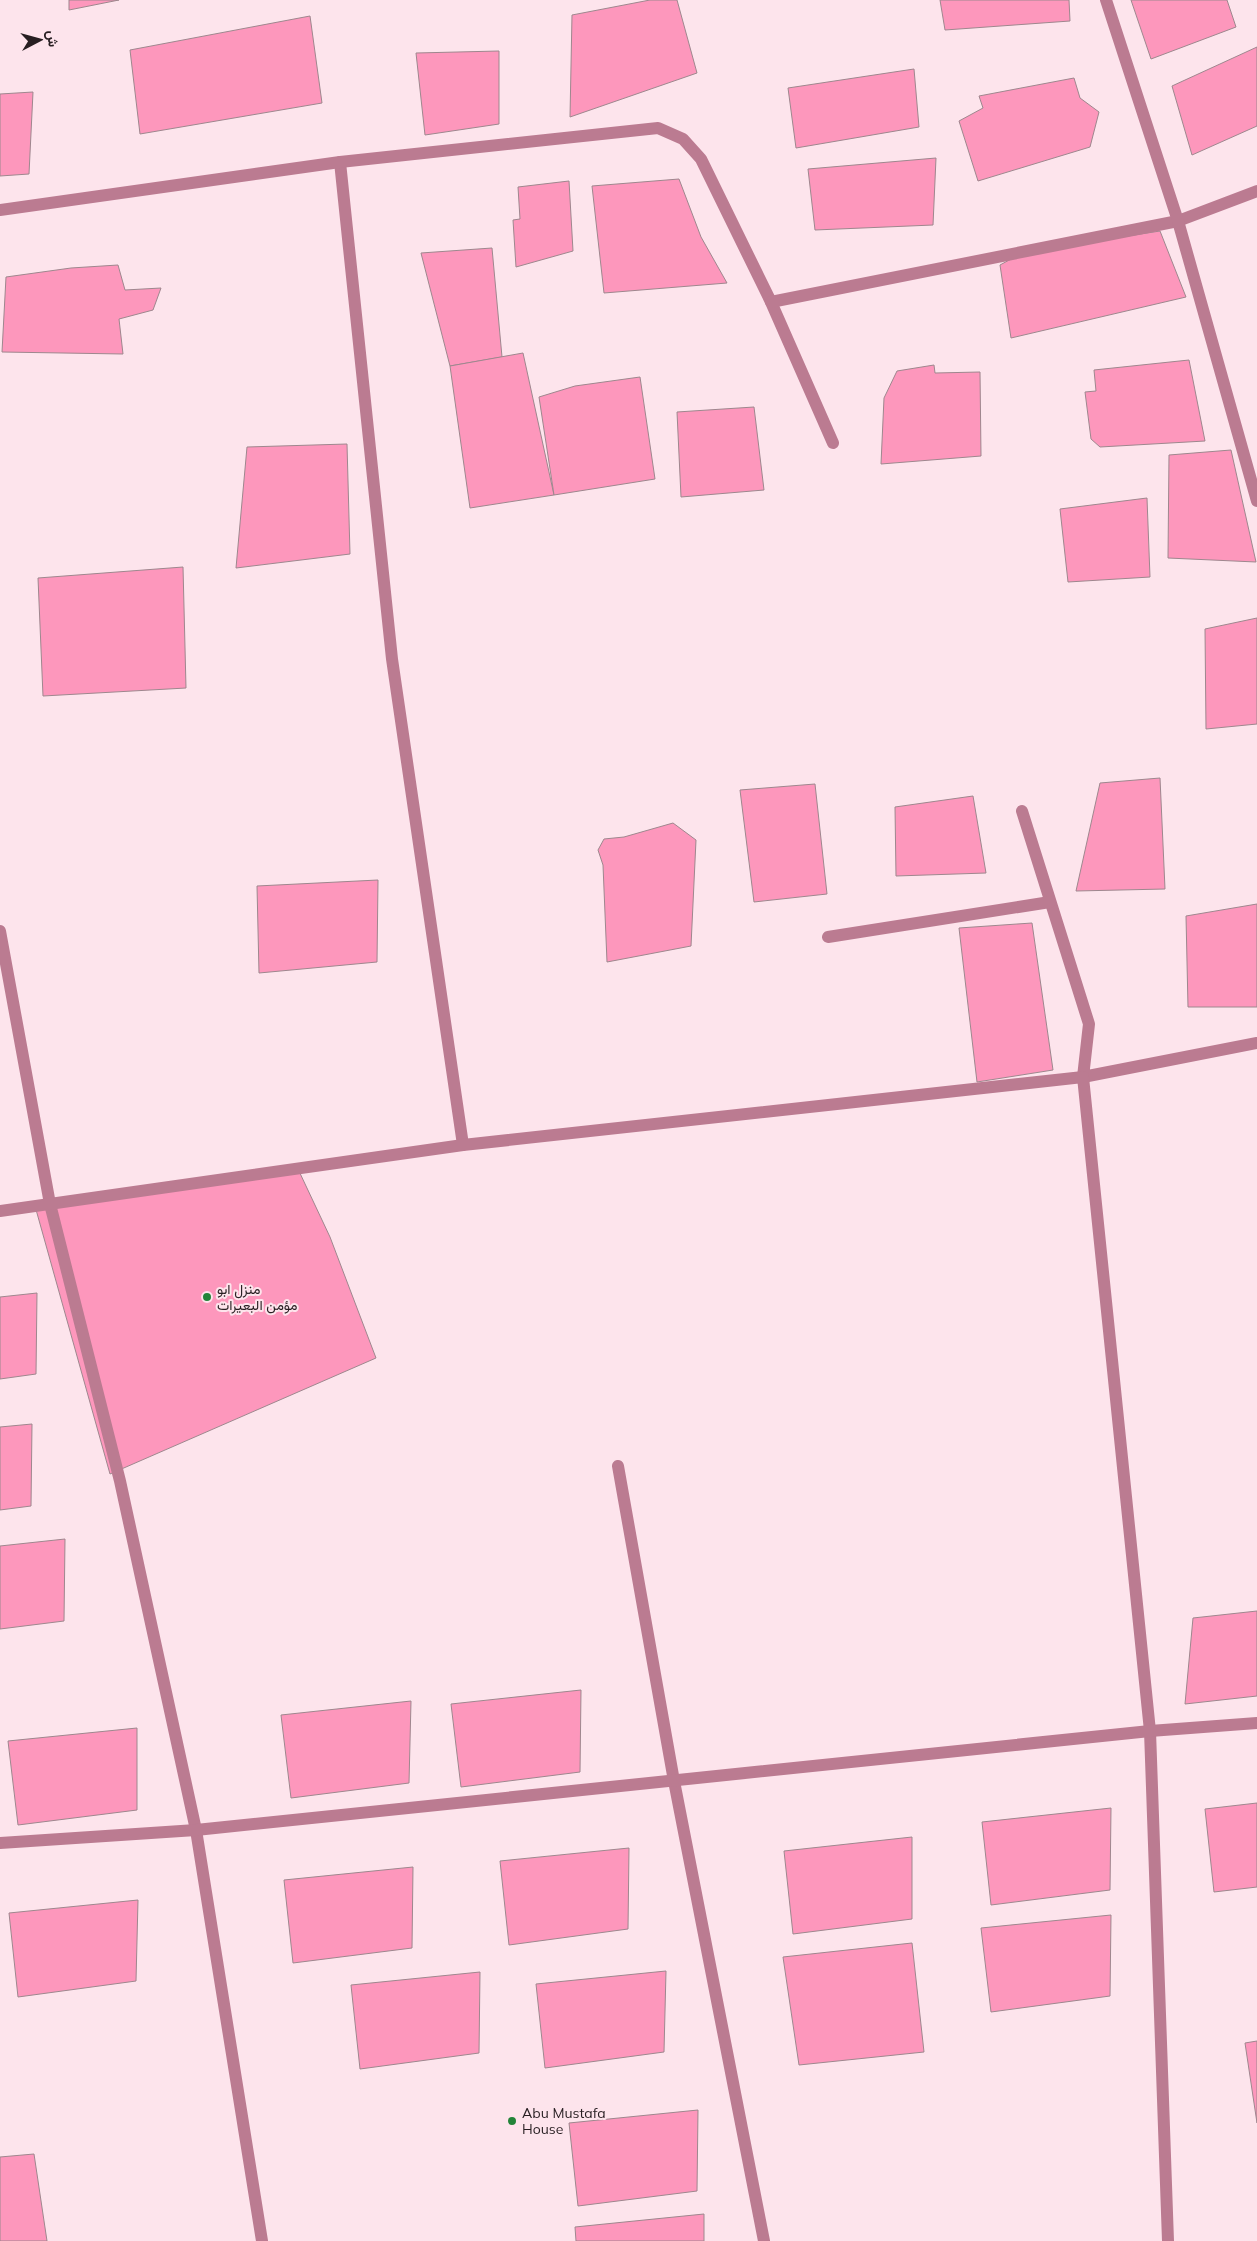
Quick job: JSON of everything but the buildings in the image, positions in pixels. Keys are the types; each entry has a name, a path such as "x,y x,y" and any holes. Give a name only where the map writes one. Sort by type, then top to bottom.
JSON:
{"street":[{"path":"1106,0 1178,221 1257,502"},
{"path":"0,210 340,162 658,128 683,138 701,159 771,302 833,443"},
{"path":"340,162 392,659 463,1145"},
{"path":"771,302 1178,221 1257,191"},
{"path":"1022,811 1089,1024 1083,1077 1150,1731 1168,2241"},
{"path":"828,937 1050,902"},
{"path":"0,931 50,1204 120,1481 196,1830 262,2241"},
{"path":"0,1210 463,1145 1083,1077 1257,1043"},
{"path":"618,1466 674,1781 764,2241"},
{"path":"0,1843 196,1830 1150,1731 1257,1723"}],"place":[{"name":"منزل ابو مؤمن البعيرات","path":"207,1297"},
{"name":"Abu Mustafa House","path":"512,2121"}]}
